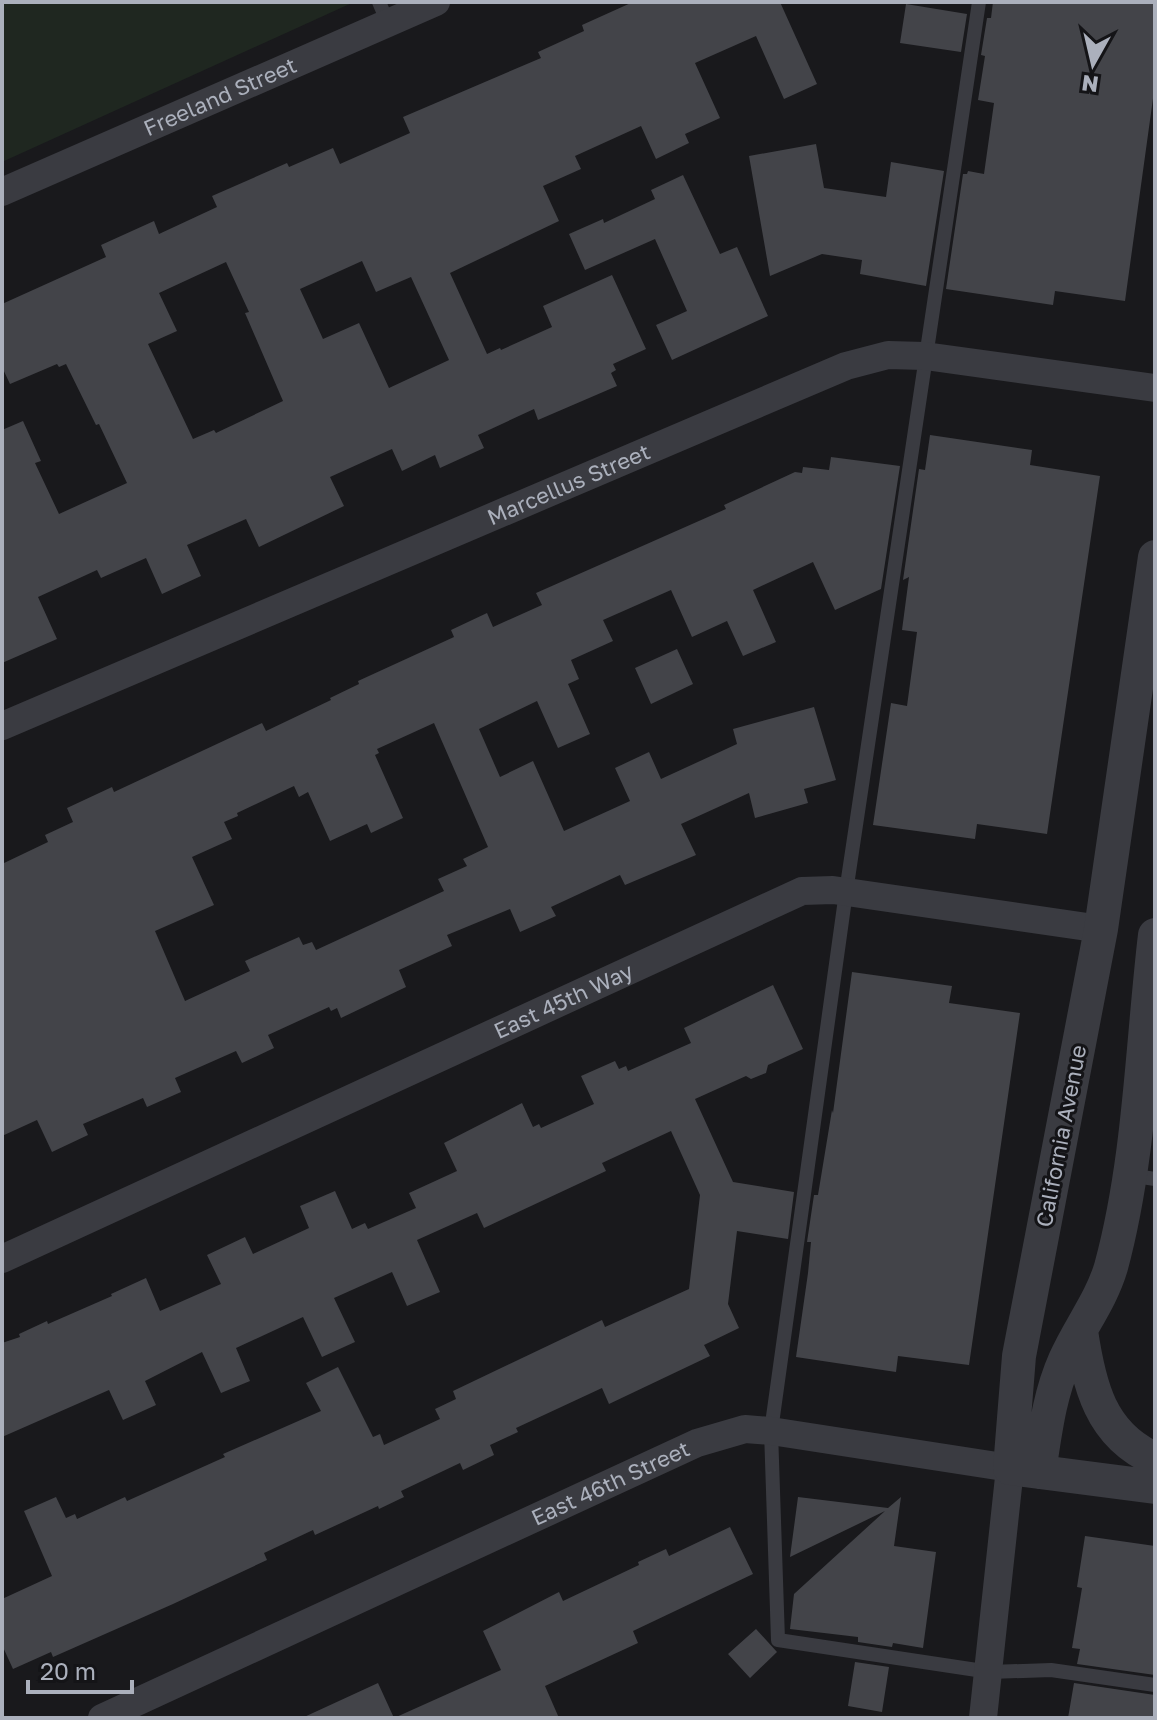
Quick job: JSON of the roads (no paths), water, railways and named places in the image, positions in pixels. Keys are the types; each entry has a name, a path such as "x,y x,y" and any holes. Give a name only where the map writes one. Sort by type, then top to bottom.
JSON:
{"street":[{"name":"Freeland Street","path":"2,192 383,13 436,2"},
{"name":"Marcellus Street","path":"2,726 846,366 888,355 925,356 1155,388"},
{"name":"California Avenue","path":"1025,1470 1019,1356 1101,929 1155,557"},
{"name":"East 45th Way","path":"2,1259 802,891 846,892 1155,936"},
{"name":"California Avenue","path":"983,1718 1025,1470 1066,1359 1098,1302 1142,1177 1155,936"},
{"path":"1081,1331 1093,1389 1107,1420 1122,1440 1155,1459"},
{"name":"East 46th Street","path":"102,1718 697,1443 745,1429 1155,1487"}],"lane":[{"path":"979,2 846,892 771,1431 778,1640 990,1672 1051,1670 1155,1685"}]}
